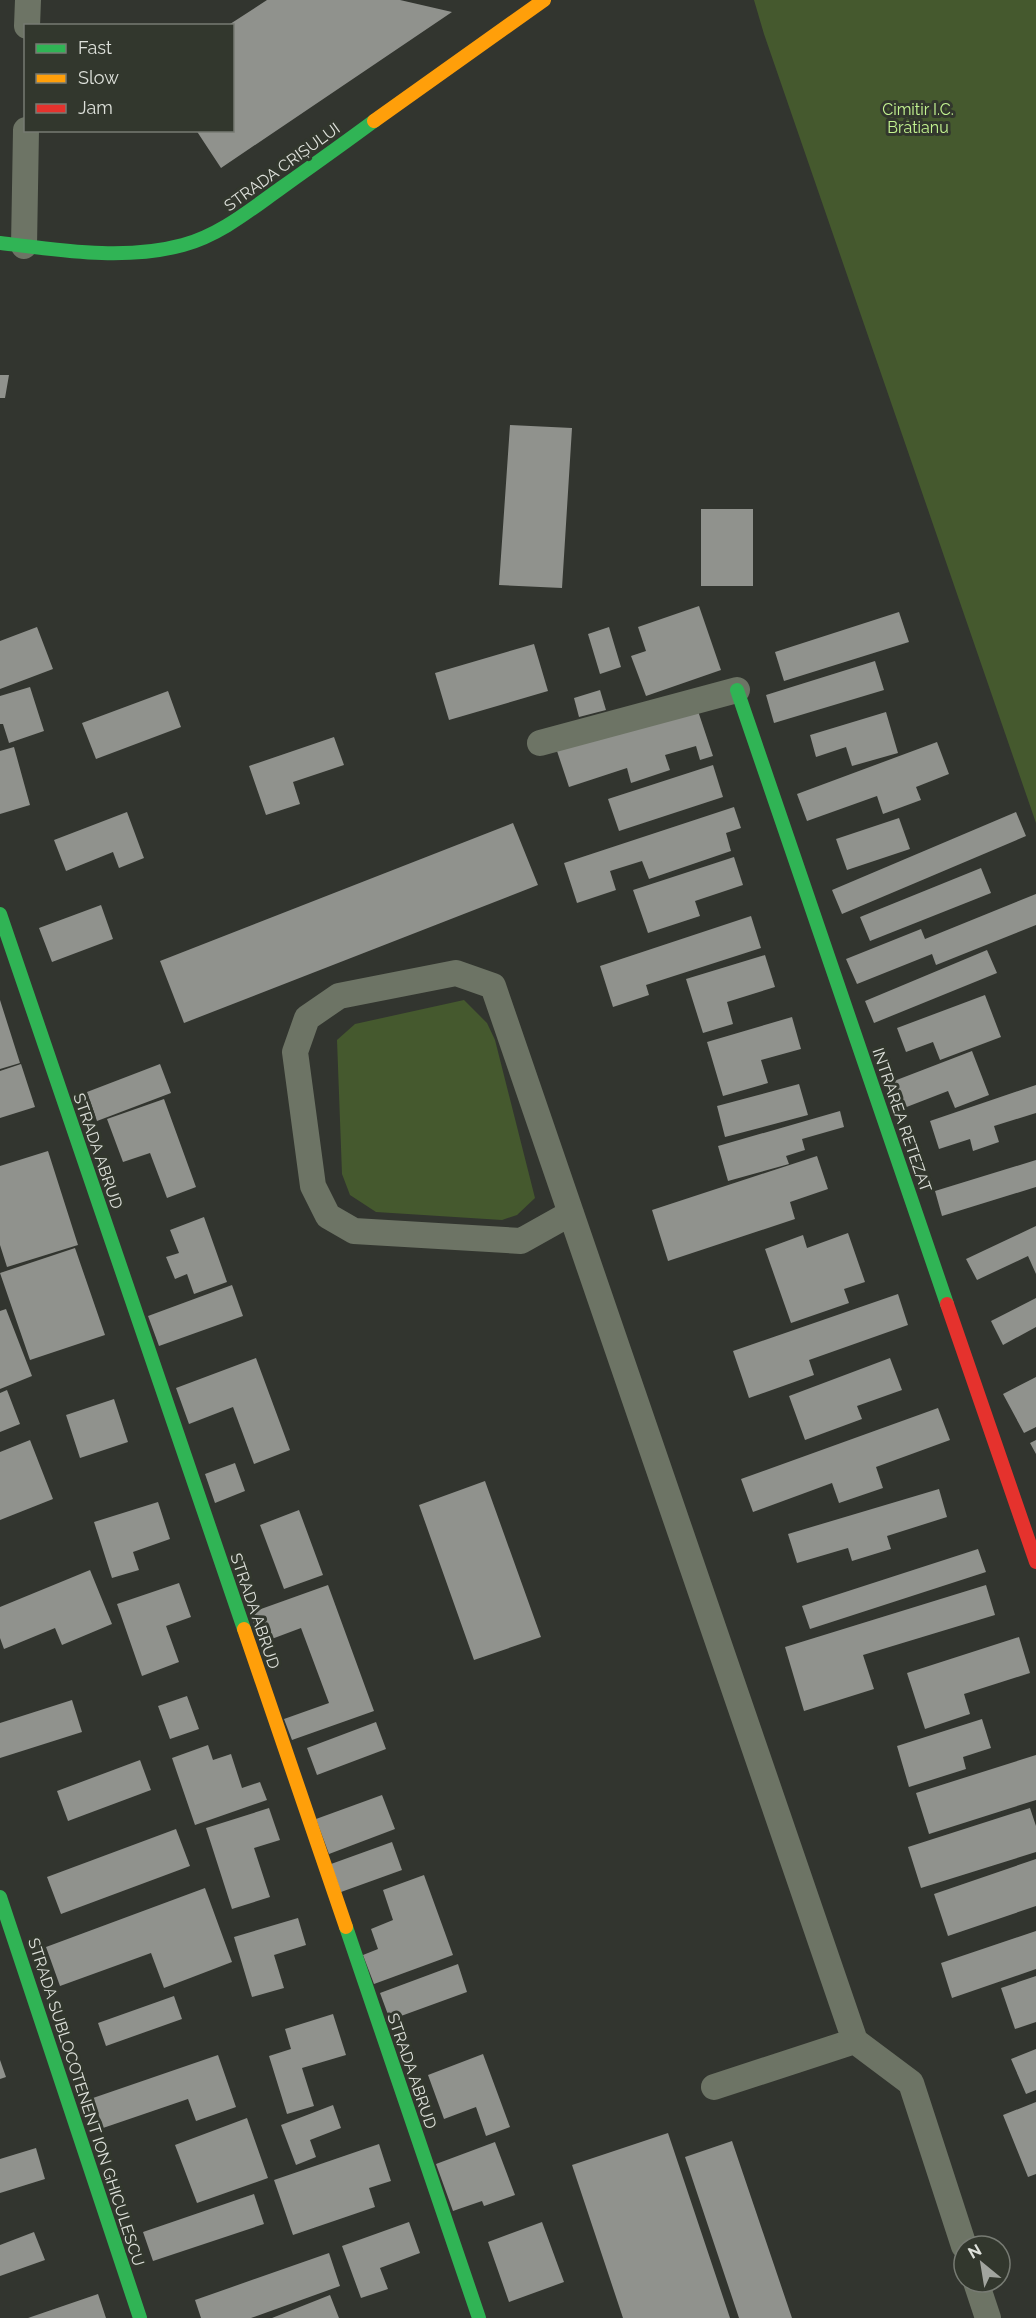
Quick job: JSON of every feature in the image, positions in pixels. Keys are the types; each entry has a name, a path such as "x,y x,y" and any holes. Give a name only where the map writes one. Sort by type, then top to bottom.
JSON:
{"street":[{"name":"STRADA CRIȘULUI","path":"12,244 76,252 128,253 182,246 228,226 544,0"},
{"name":"INTRAREA RETEZAT","path":"737,690 1036,1562"},
{"name":"STRADA ABRUD","path":"0,914 479,2318"},
{"name":"STRADA SUBLOCOTENENT ION GHICULESCU","path":"0,1897 140,2318"}],"lane":[{"path":"27,0 27,24"},
{"path":"12,244 26,132"},
{"path":"540,743 737,690"},
{"path":"571,1214 521,1241 354,1231 328,1216 313,1186 295,1052 307,1017 339,996 456,973 493,986 855,2041 911,2083 960,2234"},
{"path":"714,2086 855,2041"},
{"path":"980,2294 988,2318"}],"green space":[{"name":"Cimitir I.C. Brătianu","path":"754,0 1036,0 1036,823 764,34"},
{"path":"464,1000 487,1023 495,1040 535,1198 517,1215 502,1220 376,1212 350,1195 342,1174 337,1040 355,1024"}],"building":[{"path":"267,0 400,0 452,12 221,168 197,132 234,132 234,24 230,24"},
{"path":"0,375 9,375 5,398 0,398"},
{"path":"510,425 572,428 562,588 499,585"},
{"path":"701,509 753,509 753,586 701,586"},
{"path":"699,606 721,670 646,696 631,656 646,651 638,627"},
{"path":"899,612 909,642 784,681 775,652"},
{"path":"37,627 53,669 0,689 0,641"},
{"path":"609,627 621,667 600,674 588,634"},
{"path":"534,644 548,691 449,720 435,673"},
{"path":"875,661 884,690 774,723 766,695"},
{"path":"30,687 44,731 9,743 3,724 0,724 0,696"},
{"path":"600,690 606,710 579,717 574,698"},
{"path":"168,691 181,727 96,759 82,723"},
{"path":"696,705 713,756 700,760 696,746 665,755 670,770 631,783 627,768 569,787 557,751"},
{"path":"886,712 898,753 852,766 846,747 816,757 810,735"},
{"path":"334,737 344,765 293,782 300,804 266,815 249,766"},
{"path":"937,742 949,774 916,787 921,800 883,814 877,796 807,821 797,794"},
{"path":"14,747 30,805 0,814 0,751"},
{"path":"713,765 723,797 619,831 608,799"},
{"path":"734,807 741,828 726,833 731,851 649,879 642,861 610,871 616,890 577,903 564,863"},
{"path":"127,812 144,858 119,868 113,852 66,871 54,840"},
{"path":"1016,812 1026,836 842,914 832,890"},
{"path":"899,818 910,849 847,870 836,839"},
{"path":"513,823 538,885 184,1023 160,961"},
{"path":"734,857 743,885 695,901 700,916 648,933 633,890"},
{"path":"981,868 991,893 870,941 860,917"},
{"path":"1036,894 1036,925 936,965 932,954 857,984 846,959 921,929 925,939"},
{"path":"101,905 113,939 52,962 39,928"},
{"path":"751,916 761,948 646,985 649,995 613,1007 600,966"},
{"path":"987,950 997,973 874,1023 865,1001"},
{"path":"765,955 775,987 727,1002 733,1024 703,1033 686,979"},
{"path":"985,995 1001,1037 940,1060 933,1042 906,1052 897,1028"},
{"path":"0,1000 20,1063 0,1069"},
{"path":"792,1017 801,1049 761,1060 768,1083 723,1096 707,1042"},
{"path":"972,1051 989,1095 955,1108 948,1091 904,1108 894,1081"},
{"path":"21,1064 35,1107 0,1118 0,1071"},
{"path":"160,1064 171,1093 97,1121 87,1092"},
{"path":"799,1084 808,1115 725,1137 717,1106"},
{"path":"1036,1085 1036,1113 994,1126 999,1142 973,1151 970,1139 939,1149 930,1121"},
{"path":"164,1099 196,1187 167,1198 150,1153 123,1162 107,1119"},
{"path":"840,1111 844,1127 802,1139 805,1150 786,1156 789,1164 728,1181 718,1146"},
{"path":"48,1151 78,1245 7,1267 0,1245 0,1166"},
{"path":"817,1156 828,1189 790,1202 795,1219 668,1261 652,1210"},
{"path":"1036,1160 1036,1187 942,1216 935,1191"},
{"path":"204,1217 227,1282 194,1294 187,1274 175,1279 166,1257 179,1253 170,1230"},
{"path":"1036,1226 1036,1274 1028,1256 977,1280 966,1259"},
{"path":"848,1233 865,1282 844,1289 849,1303 791,1323 765,1249 803,1235 807,1248"},
{"path":"75,1248 105,1335 30,1360 0,1273"},
{"path":"232,1285 243,1316 159,1346 148,1316"},
{"path":"898,1294 908,1325 809,1360 814,1375 749,1398 733,1351"},
{"path":"1036,1298 1036,1327 1003,1345 991,1321"},
{"path":"6,1309 32,1376 0,1389 0,1311"},
{"path":"256,1358 290,1450 254,1464 233,1407 189,1424 176,1388"},
{"path":"890,1358 902,1390 857,1406 862,1419 805,1440 789,1396"},
{"path":"1036,1377 1036,1427 1024,1433 1003,1394"},
{"path":"7,1390 20,1424 0,1432 0,1393"},
{"path":"114,1399 128,1442 80,1458 66,1415"},
{"path":"938,1408 950,1440 876,1467 883,1488 839,1503 832,1483 753,1512 741,1479"},
{"path":"30,1440 53,1499 0,1520 0,1452"},
{"path":"1036,1440 1036,1454 1030,1443"},
{"path":"235,1463 245,1491 215,1503 205,1474"},
{"path":"485,1481 541,1637 474,1660 419,1505"},
{"path":"939,1489 947,1517 887,1536 891,1549 852,1561 848,1548 797,1563 788,1534"},
{"path":"158,1502 170,1539 133,1552 139,1570 112,1578 94,1522"},
{"path":"299,1510 323,1575 284,1589 260,1525"},
{"path":"978,1549 986,1572 810,1629 802,1606"},
{"path":"90,1570 112,1624 62,1645 55,1628 4,1649 0,1638 0,1607"},
{"path":"179,1583 191,1617 166,1626 179,1662 142,1676 117,1604"},
{"path":"328,1585 374,1711 292,1740 284,1719 329,1703 301,1628 261,1643 250,1613"},
{"path":"986,1585 995,1615 863,1655 874,1689 804,1711 785,1647"},
{"path":"1019,1637 1030,1673 964,1694 970,1714 925,1729 907,1673"},
{"path":"187,1696 199,1729 170,1739 158,1706"},
{"path":"72,1700 82,1732 0,1758 0,1723"},
{"path":"982,1719 991,1748 963,1757 966,1769 909,1787 897,1746"},
{"path":"376,1722 386,1749 317,1775 307,1748"},
{"path":"208,1745 213,1760 231,1754 242,1788 260,1782 267,1800 195,1825 172,1758"},
{"path":"1036,1755 1036,1800 929,1834 916,1793"},
{"path":"140,1760 151,1790 68,1821 57,1791"},
{"path":"382,1795 395,1829 329,1854 316,1819"},
{"path":"269,1808 280,1840 254,1848 270,1897 232,1909 206,1828"},
{"path":"1030,1808 1036,1826 1036,1852 921,1888 908,1847"},
{"path":"176,1829 190,1866 61,1914 47,1877"},
{"path":"392,1842 402,1870 341,1892 331,1864"},
{"path":"1036,1859 1036,1906 948,1936 934,1894"},
{"path":"424,1875 453,1955 374,1984 363,1955 378,1949 371,1929 393,1920 383,1890"},
{"path":"205,1888 232,1962 164,1988 151,1953 60,1986 46,1947"},
{"path":"298,1918 306,1945 274,1955 284,1988 252,1997 234,1937"},
{"path":"1036,1931 1036,1969 952,1998 941,1963"},
{"path":"458,1964 467,1992 390,2020 380,1993"},
{"path":"1036,1976 1036,2022 1015,2029 1001,1988"},
{"path":"174,1996 182,2019 106,2046 98,2023"},
{"path":"333,2014 346,2055 302,2068 314,2106 287,2114 269,2056 291,2049 285,2029"},
{"path":"1036,2049 1036,2090 1026,2094 1011,2059"},
{"path":"483,2054 510,2127 486,2136 476,2107 444,2119 428,2075"},
{"path":"218,2055 236,2107 196,2121 188,2099 103,2128 93,2098"},
{"path":"0,2060 6,2077 0,2079"},
{"path":"1036,2102 1036,2174 1028,2177 1003,2115"},
{"path":"333,2105 341,2128 310,2140 316,2157 296,2165 281,2125"},
{"path":"247,2118 268,2178 197,2203 175,2145"},
{"path":"668,2133 730,2318 623,2318 572,2165"},
{"path":"732,2141 792,2318 739,2318 685,2157"},
{"path":"495,2142 515,2195 484,2206 482,2201 453,2211 436,2164"},
{"path":"379,2144 391,2181 369,2188 375,2207 293,2235 274,2180"},
{"path":"36,2148 45,2179 0,2193 0,2159"},
{"path":"254,2194 264,2224 153,2261 143,2232"},
{"path":"409,2222 420,2253 380,2268 388,2289 361,2298 342,2246"},
{"path":"542,2222 564,2282 509,2302 488,2242"},
{"path":"34,2232 45,2260 0,2276 0,2245"},
{"path":"329,2253 340,2286 251,2318 201,2318 195,2300"},
{"path":"98,2294 106,2318 28,2318"},
{"path":"330,2295 339,2318 272,2318"}],"traffic: fast":[{"path":"0,243 68,251 115,253 161,250 197,241 246,213 374,121"},
{"path":"737,690 947,1304"},
{"path":"0,914 244,1629"},
{"path":"0,1897 140,2318"},
{"path":"346,1927 479,2318"}],"traffic: slow":[{"path":"374,121 544,0"},
{"path":"244,1629 346,1927"}],"traffic: jam":[{"path":"947,1304 1036,1562"}]}
